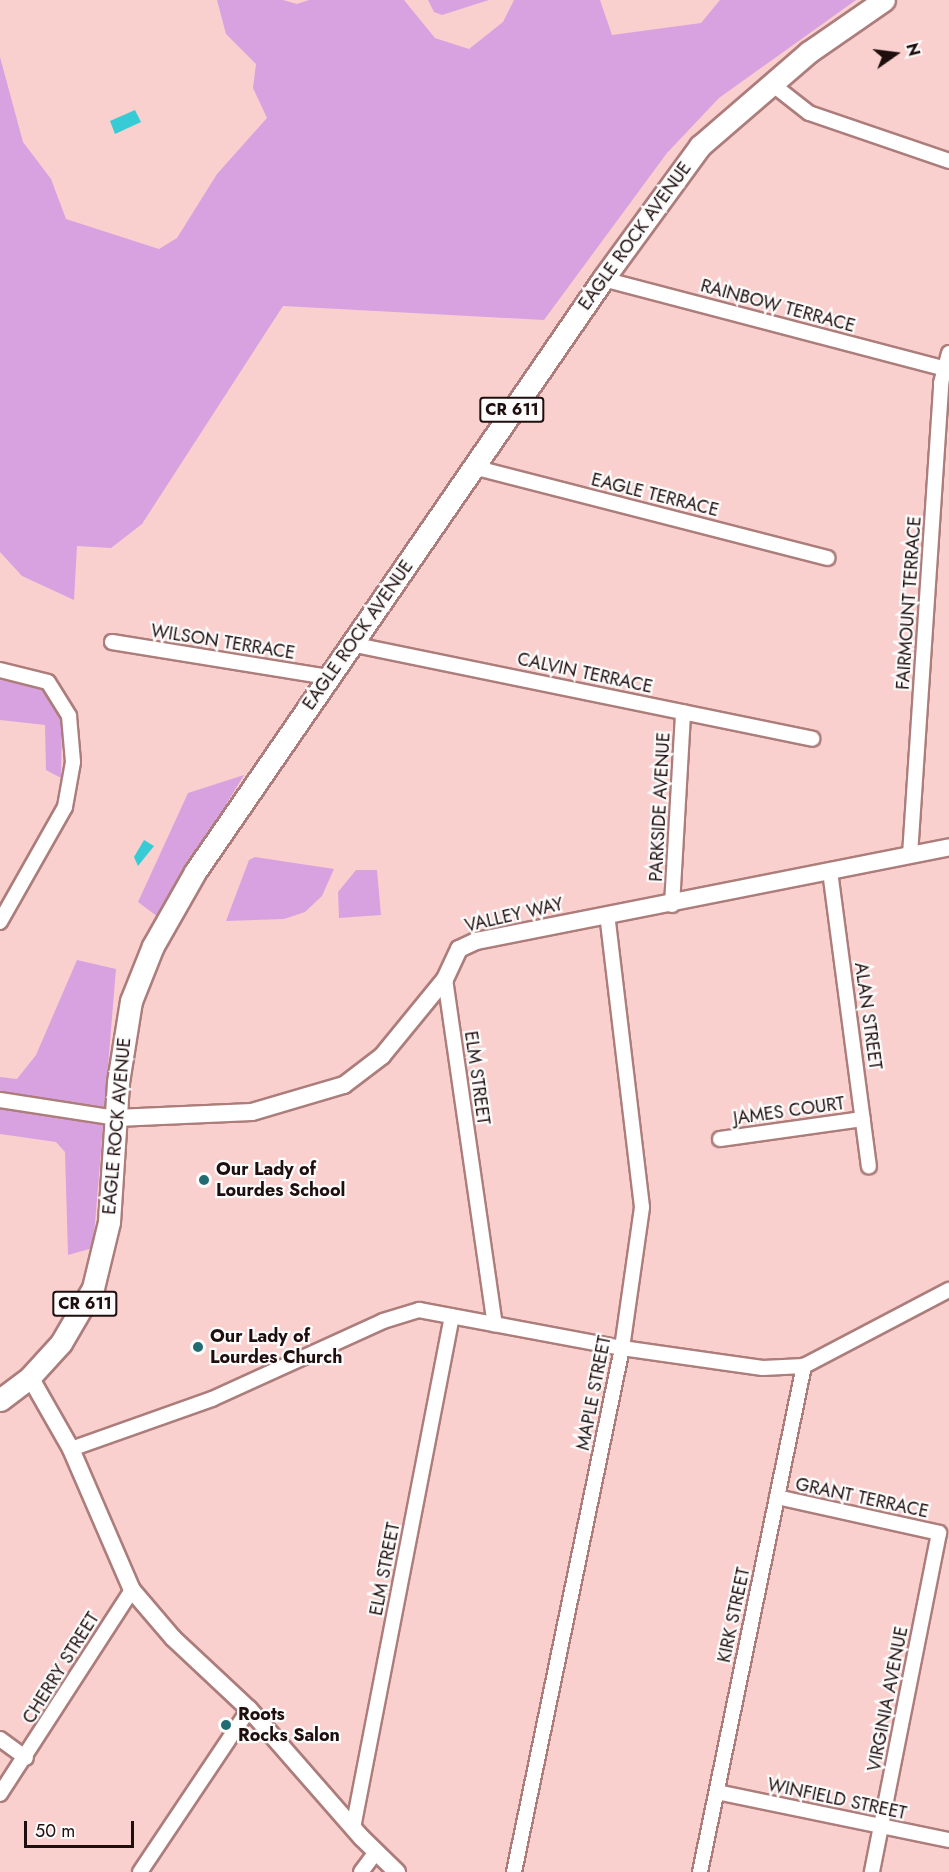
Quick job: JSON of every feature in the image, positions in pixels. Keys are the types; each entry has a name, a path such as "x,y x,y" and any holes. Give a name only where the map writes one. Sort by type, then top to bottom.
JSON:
{"main road":[{"name":"EAGLE ROCK AVENUE","path":"0,1400 30,1377 75,1323 100,1267 109,1222 124,1033 131,1001 153,946 195,872 603,279 700,146 842,26 884,0"}],"street":[{"path":"772,84 809,113 949,160"},
{"name":"RAINBOW TERRACE","path":"603,279 945,369"},
{"name":"FAIRMOUNT TERRACE","path":"910,855 945,369 949,353"},
{"name":"EAGLE TERRACE","path":"473,467 827,558"},
{"name":"WILSON TERRACE","path":"112,642 328,677"},
{"name":"CALVIN TERRACE","path":"351,644 812,740"},
{"path":"0,670 48,682 69,716 73,762 65,807 0,922"},
{"name":"PARKSIDE AVENUE","path":"672,905 683,712"},
{"name":"VALLEY WAY","path":"116,1118 252,1112 344,1085 382,1056 445,979 459,949 476,940 672,905 949,847"},
{"name":"ALAN STREET","path":"830,871 869,1166"},
{"name":"MAPLE STREET","path":"514,1872 622,1348 642,1207 607,915"},
{"name":"ELM STREET","path":"445,979 495,1324"},
{"path":"0,1100 116,1118"},
{"name":"JAMES COURT","path":"720,1139 863,1119"},
{"path":"72,1449 212,1399 406,1313 429,1309 452,1316 622,1348 763,1368 804,1366 949,1290"},
{"name":"ELM STREET","path":"353,1828 452,1316"},
{"name":"KIRK STREET","path":"700,1872 804,1366"},
{"path":"30,1377 72,1449 132,1590 173,1638 249,1709 353,1828 397,1872"},
{"name":"GRANT TERRACE","path":"777,1497 939,1533"},
{"name":"VIRGINIA AVENUE","path":"872,1872 939,1533"},
{"name":"CHERRY STREET","path":"0,1794 26,1758 132,1590"},
{"path":"140,1872 249,1709"},
{"path":"0,1739 26,1758"},
{"name":"WINFIELD STREET","path":"717,1792 949,1840"},
{"path":"361,1872 376,1852"}],"shaded area":[{"path":"217,0 283,0 297,4 309,0 404,0 435,38 469,49 503,22 514,0 600,0 612,35 701,23 720,0 856,0 719,98 667,153 544,320 283,306 142,524 111,548 77,546 74,600 22,576 0,552 0,57 23,142 51,179 66,219 159,249 177,238 217,174 267,118 253,88 256,64 226,34"},
{"path":"428,0 489,0 442,15 434,12"},
{"path":"0,680 42,687 62,722 61,778 46,770 45,725 0,720"},
{"path":"244,775 158,917 138,902 188,793"},
{"path":"255,857 334,869 322,896 305,912 284,919 226,921 249,860"},
{"path":"356,870 377,870 381,915 339,918 338,892"},
{"path":"77,960 116,969 93,1248 68,1255 65,1152 56,1142 0,1134 0,1077 17,1079 36,1055"}],"water":[{"path":"135,110 141,122 115,134 110,121"},
{"path":"144,840 154,846 138,866 134,857"}],"place":[{"name":"Our Lady of Lourdes School","path":"204,1180"},
{"name":"Our Lady of Lourdes Church","path":"198,1347"},
{"name":"Roots Rocks Salon","path":"226,1725"}]}
